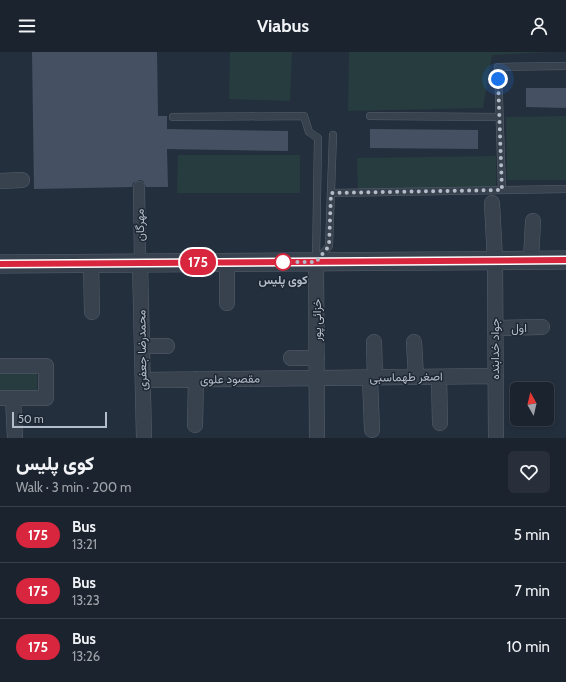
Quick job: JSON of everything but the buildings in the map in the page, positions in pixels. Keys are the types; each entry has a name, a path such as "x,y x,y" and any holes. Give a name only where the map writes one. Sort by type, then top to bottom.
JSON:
{"street":[{"path":"0,181 22,180"},
{"name":"مهرگان","path":"139,187 140,263"},
{"name":"جواد خدابنده","path":"492,203 495,260 496,438"},
{"path":"531,260 533,221"},
{"path":"0,264 566,260"},
{"path":"226,262 227,303"},
{"name":"خزائی پور","path":"316,262 317,438"},
{"path":"91,263 92,312"},
{"name":"محمدرضا جعفری","path":"140,263 144,438"},
{"name":"اول","path":"495,328 542,327"},
{"path":"372,430 374,342"},
{"path":"414,342 416,377"},
{"path":"142,346 167,346"},
{"path":"291,358 317,358"},
{"path":"0,366 46,366 46,398 6,398 15,438"},
{"name":"اصغر طهماسبی","path":"317,378 496,376"},
{"path":"439,377 440,423"},
{"name":"مقصود علوی","path":"143,380 317,378"},
{"path":"195,425 196,379"}],"lane":[{"path":"502,190 498,67 566,66"},
{"path":"173,117 304,116 309,132 318,138 316,262"},
{"path":"370,116 499,117"},
{"path":"316,262 329,246 332,135"},
{"path":"331,193 566,189"}],"green space":[{"path":"230,52 292,52 290,101 229,99"},
{"path":"349,52 552,52 492,55 483,108 348,111"},
{"path":"566,116 566,180 507,180 506,117"},
{"path":"178,155 300,155 300,193 177,193"},
{"path":"496,156 496,188 358,190 357,158"},
{"path":"37,372 37,392 0,392 0,373"}],"bus line":[{"name":"175","path":"0,264 566,260"}],"place":[{"name":"کوی پلیس","path":"283,262"}],"route":[{"path":"283,262 316,262 329,246 331,193 502,190 498,79"}]}
